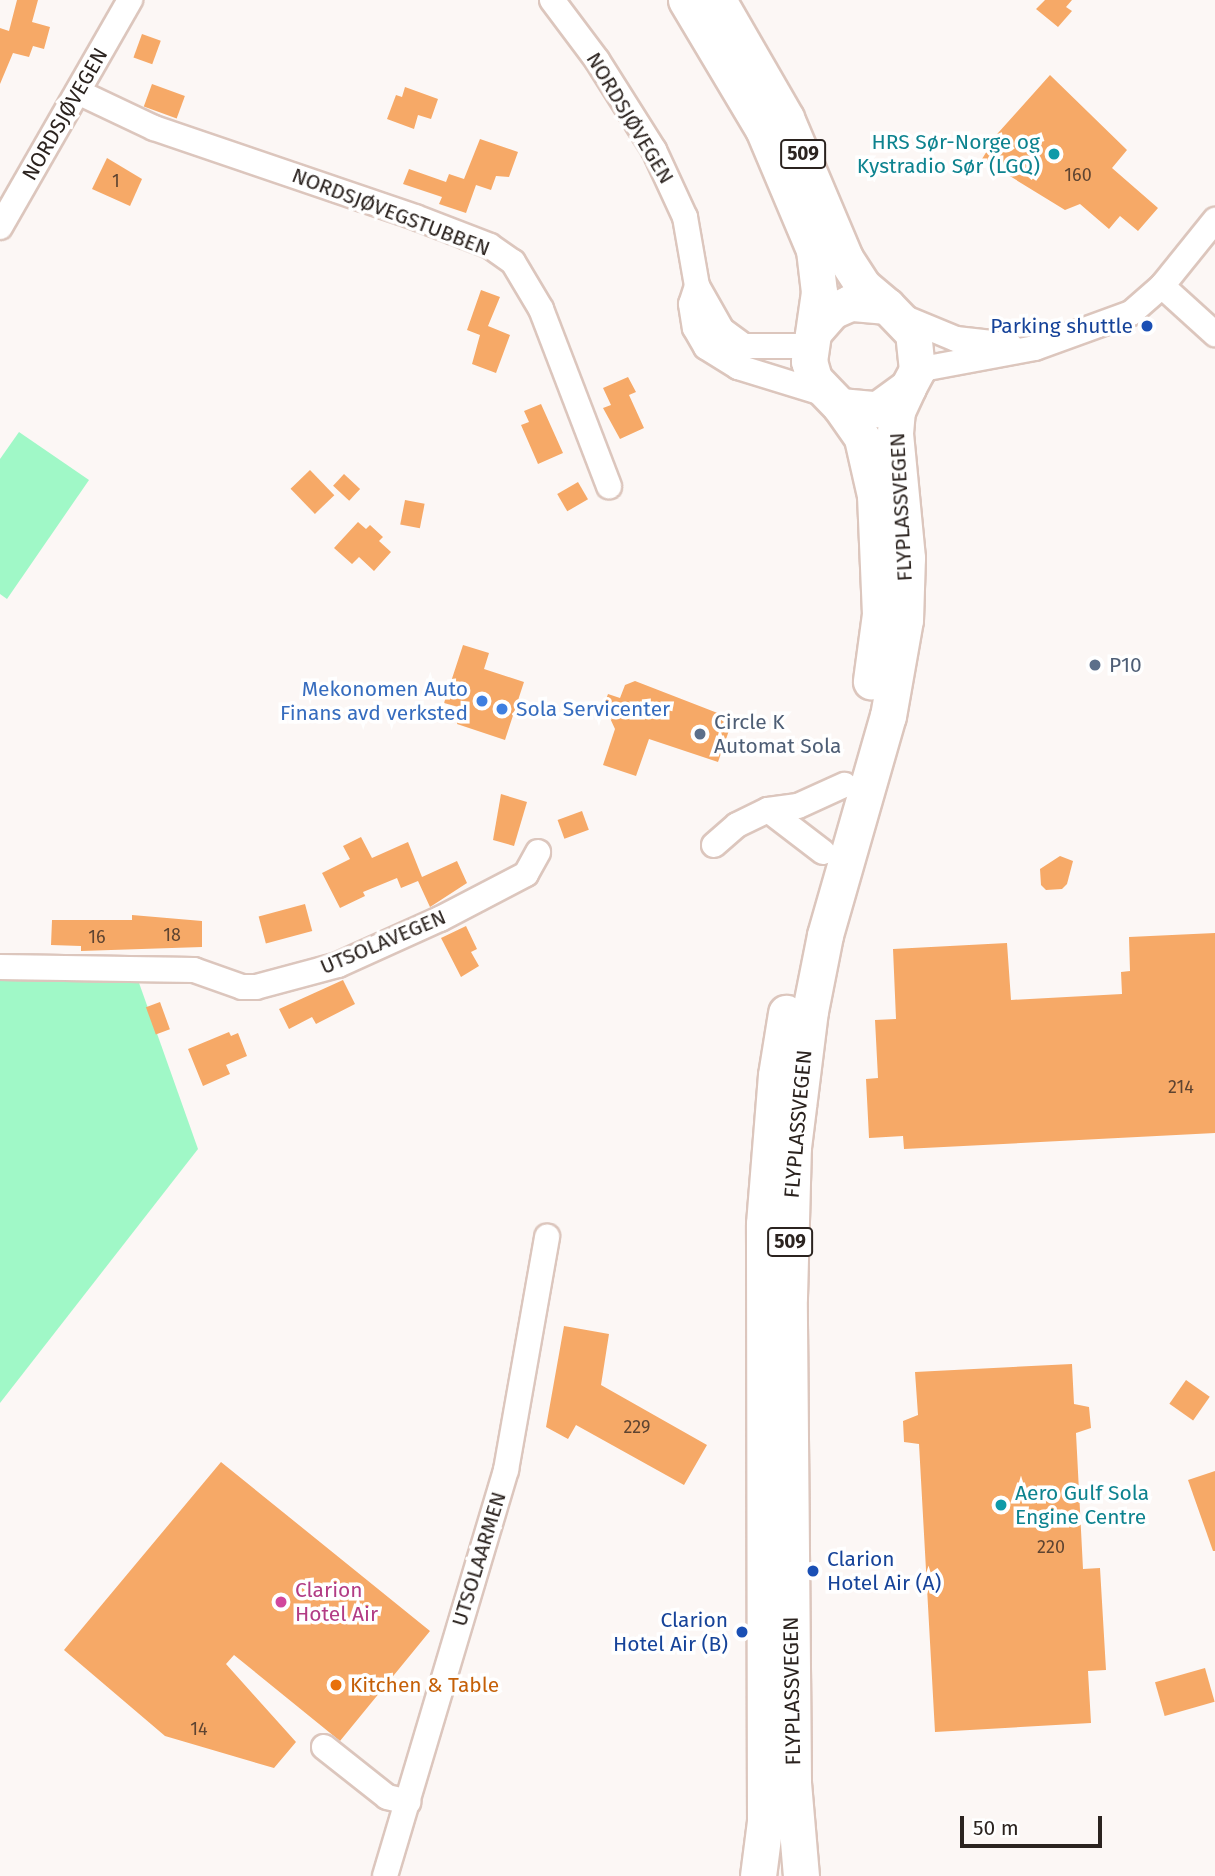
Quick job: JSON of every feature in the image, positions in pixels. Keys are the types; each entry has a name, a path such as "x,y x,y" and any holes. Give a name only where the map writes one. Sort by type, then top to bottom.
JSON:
{"highway":[{"name":"FLYPLASSVEGEN","path":"686,0 763,129 805,226 818,274 812,339 814,379 862,438 869,463 880,555 875,660 844,785 803,928 776,1075 764,1224 765,1821 758,1876"},
{"name":"FLYPLASSVEGEN","path":"718,0 786,118 854,273 914,333 912,379 897,411 895,433 907,558 905,620 888,716 825,935 810,1011 793,1147 789,1297 793,1782 801,1876"},
{"path":"812,339 832,311 850,303 895,312"},
{"name":"FLYPLASSVEGEN","path":"833,400 878,409 912,379"}],"street":[{"name":"NORDSJØVEGEN","path":"0,227 131,0"},
{"name":"NORDSJØVEGEN","path":"552,0 626,103 675,191 685,217 697,286 722,330 744,346 812,339"},
{"name":"NORDSJØVEGSTUBBEN","path":"78,92 154,128 415,217 490,246 513,262 541,309 609,486"},
{"path":"912,379 1035,348 1131,313 1162,286 1215,220"},
{"name":"NORDSJØVEGEN","path":"697,286 691,304 695,328 706,347 738,367 833,400"},
{"path":"1162,286 1215,334"},
{"path":"895,312 956,338 1035,348"},
{"path":"714,845 737,825 768,810 798,806 844,785"},
{"path":"768,810 823,852"},
{"name":"UTSOLAVEGEN","path":"0,967 194,970 242,987 256,987 338,965 440,919 526,874 538,852"},
{"name":"UTSOLAARMEN","path":"385,1876 506,1470 547,1237"},
{"path":"324,1746 387,1797 408,1802"}],"green space":[{"path":"19,432 89,480 7,599 0,594 0,459"},
{"path":"0,977 138,980 198,1149 0,1403"}],"building":[{"path":"17,0 38,0 32,22 50,27 44,49 33,46 29,57 13,53 0,84 0,28 9,31"},
{"path":"1045,0 1072,0 1066,7 1072,11 1058,27 1036,9"},
{"path":"142,34 161,41 152,64 133,57"},
{"name":"HRS Sør-Norge og Kystradio Sør (LGQ)","path":"1050,75 1127,150 1112,168 1158,208 1138,231 1120,216 1109,229 1080,204 1065,210 982,159 998,133"},
{"path":"152,84 185,96 177,119 144,107"},
{"path":"405,87 438,99 431,119 418,115 414,129 387,119 396,95 402,97"},
{"path":"480,139 518,152 509,177 496,176 491,190 476,185 466,213 439,204 442,197 403,184 409,169 446,182 449,174 464,179"},
{"path":"107,158 142,179 130,206 92,189"},
{"path":"481,290 500,297 488,326 510,335 496,373 472,364 480,335 467,330"},
{"path":"628,377 636,392 629,395 644,428 620,439 603,408 611,405 603,388"},
{"path":"541,404 563,453 538,464 521,425 529,422 524,411"},
{"path":"310,470 334,495 315,514 291,489"},
{"path":"344,474 360,489 349,501 333,486"},
{"path":"578,482 588,499 567,511 557,494"},
{"path":"405,500 425,504 420,528 400,525"},
{"path":"358,522 366,529 370,525 383,537 379,541 391,552 374,571 359,557 352,564 334,548"},
{"path":"463,645 489,653 484,669 524,682 505,740 457,724 462,708 444,703"},
{"path":"635,681 733,719 718,762 649,739 636,776 603,765 615,729 609,716 601,713 608,694 620,698 625,685"},
{"path":"501,794 527,802 514,846 493,840"},
{"path":"582,811 589,830 564,839 558,820"},
{"path":"361,837 372,858 408,842 422,877 457,861 467,883 430,907 418,881 401,888 397,878 363,892 365,896 340,908 322,873 350,859 343,846"},
{"path":"1060,856 1073,861 1067,884 1062,889 1046,890 1041,885 1040,869"},
{"path":"305,904 312,931 266,943 259,916"},
{"path":"132,915 202,921 202,947 81,951 81,946 51,945 52,920 132,920"},
{"path":"466,926 477,949 471,952 479,966 461,977 441,938"},
{"path":"1215,933 1215,1133 904,1149 903,1136 869,1138 866,1079 878,1078 875,1020 896,1019 893,949 1007,943 1011,1000 1122,994 1121,972 1130,971 1129,937"},
{"path":"343,980 355,1004 316,1024 312,1017 289,1029 279,1009"},
{"path":"160,1002 170,1029 156,1034 146,1007"},
{"path":"229,1032 231,1036 238,1033 247,1056 226,1065 230,1074 203,1086 188,1049"},
{"path":"564,1326 609,1334 601,1385 707,1445 684,1485 576,1425 568,1439 546,1427"},
{"name":"Aero Gulf Sola Engine Centre","path":"1072,1364 1074,1404 1089,1407 1091,1428 1076,1433 1083,1569 1100,1568 1106,1670 1088,1671 1091,1723 935,1732 919,1444 904,1442 903,1421 918,1415 915,1372"},
{"path":"1186,1380 1210,1397 1193,1420 1169,1404"},
{"name":"Clarion Hotel Air","path":"221,1462 430,1631 340,1741 234,1655 226,1664 296,1742 274,1768 165,1736 64,1650"},
{"path":"1215,1471 1215,1551 1213,1551 1188,1480"},
{"path":"1205,1668 1215,1702 1165,1716 1155,1682"}],"place":[{"name":"HRS Sør-Norge og Kystradio Sør (LGQ)","path":"1054,154"},
{"name":"Parking shuttle","path":"1147,326"},
{"name":"P10","path":"1095,665"},
{"name":"Mekonomen Auto Finans avd verksted","path":"482,701"},
{"name":"Sola Servicenter","path":"502,709"},
{"name":"Circle K Automat Sola","path":"700,734"},
{"name":"Aero Gulf Sola Engine Centre","path":"1001,1505"},
{"name":"Clarion Hotel Air (A)","path":"813,1571"},
{"name":"Clarion Hotel Air","path":"281,1602"},
{"name":"Clarion Hotel Air (B)","path":"742,1632"},
{"name":"Kitchen & Table","path":"336,1685"}]}
